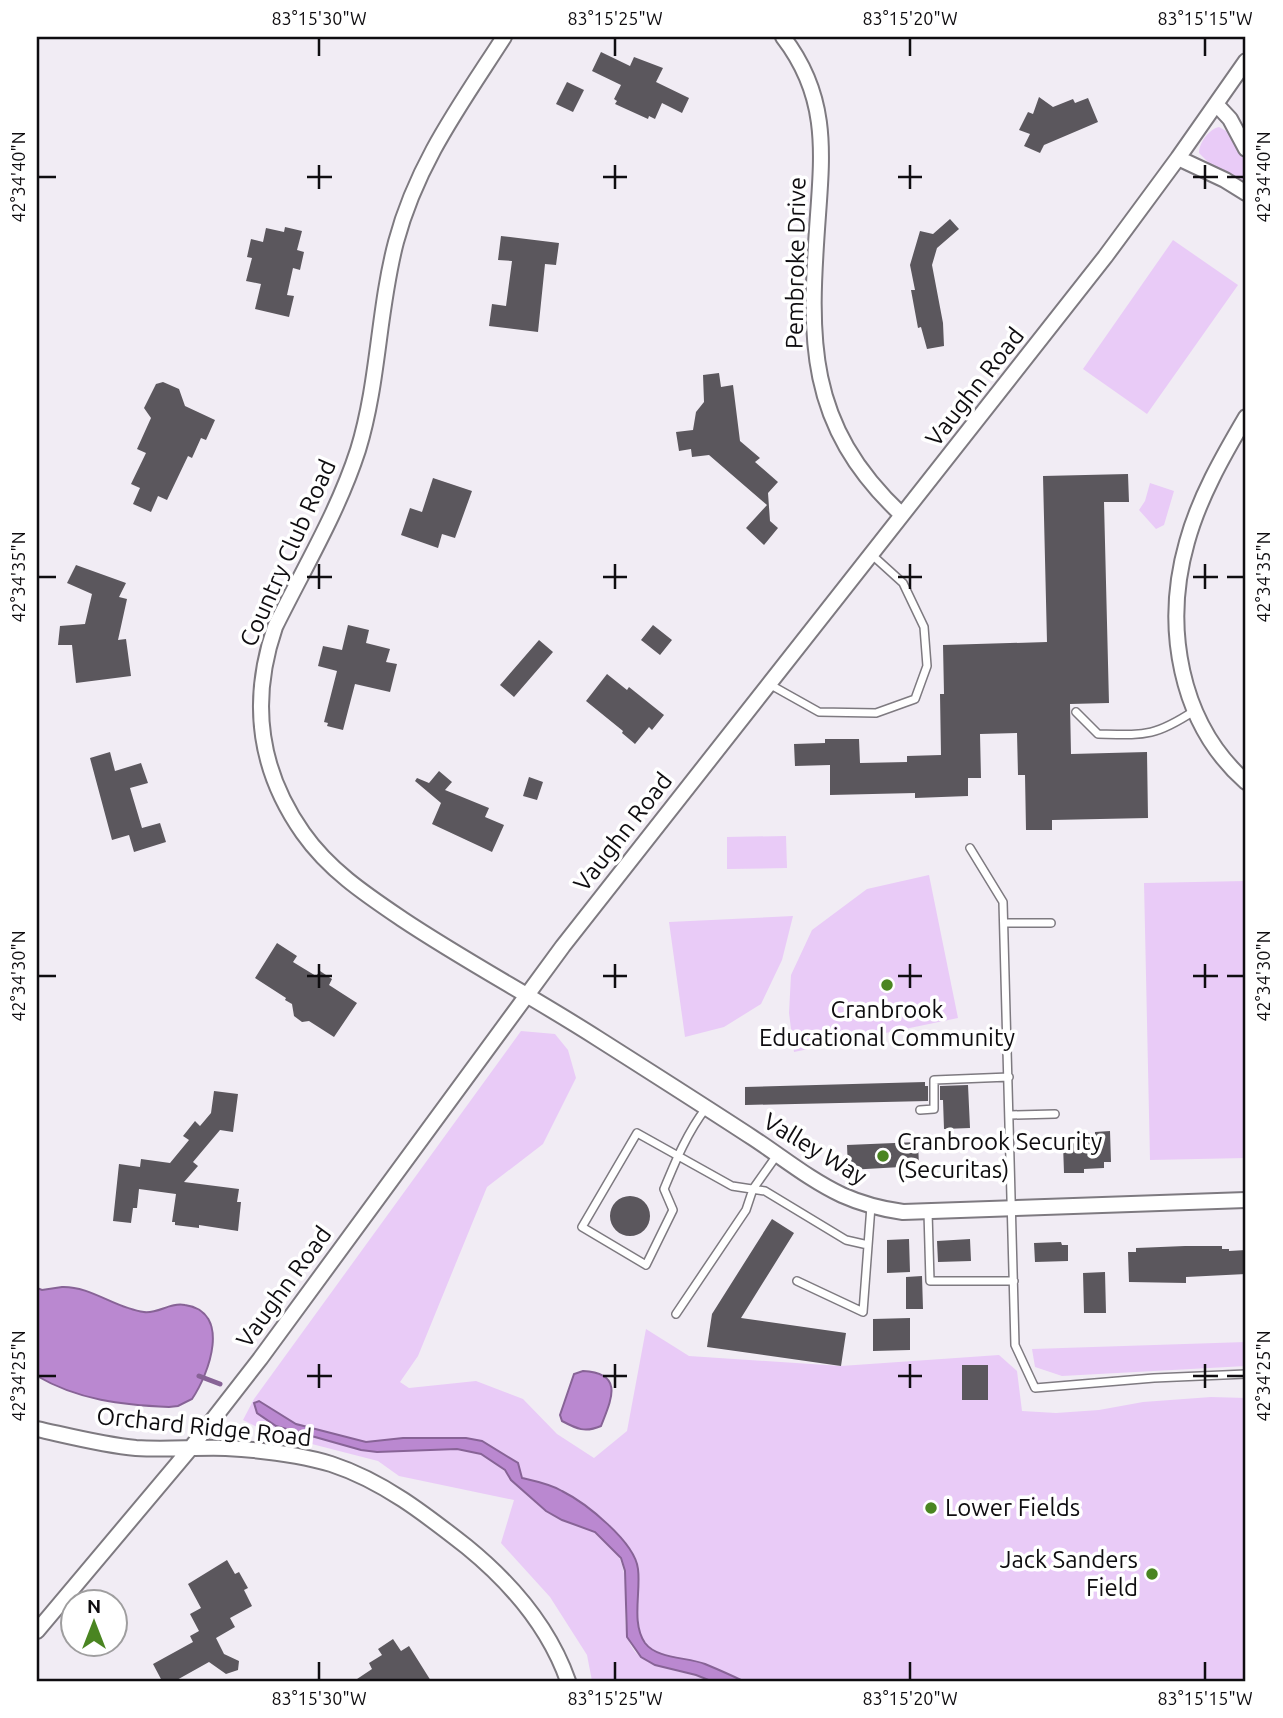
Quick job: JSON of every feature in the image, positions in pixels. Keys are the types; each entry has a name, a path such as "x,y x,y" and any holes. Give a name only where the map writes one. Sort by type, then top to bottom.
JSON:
{"street":[{"name":"Country Club Road","path":"504,37 447,123 405,212 391,264 372,396 358,447 340,498 275,627 262,674 260,717 272,775 302,831 320,855 342,877 425,935 526,994"},
{"name":"Pembroke Drive","path":"783,37 804,68 813,89 821,126 814,294 815,351 820,381 829,411 851,456 882,496 902,515"},
{"name":"Vaughn Road","path":"37,1631 190,1450 526,994 1009,381 1178,158 1246,61"},
{"path":"1217,104 1230,119 1246,149"},
{"path":"1178,158 1246,193"},
{"path":"1246,417 1198,510 1187,542 1177,597 1178,651 1194,711 1219,755 1246,782"},
{"name":"Valley Way","path":"526,994 839,1193 871,1206 903,1212 929,1212 1246,1200"},
{"name":"Orchard Ridge Road","path":"37,1429 133,1447 190,1450 224,1448 310,1459 354,1473 396,1495 473,1552 512,1590 545,1633 568,1681"}],"lane":[{"path":"768,684 819,712 876,713 915,699 927,666 924,627 903,583 871,554"},
{"path":"1076,712 1098,734 1130,735 1148,734 1169,727 1194,711"},
{"path":"970,848 1003,902 1011,1115 1015,1345 1035,1388 1246,1374"},
{"path":"1004,923 1051,923"},
{"path":"920,1110 934,1109 934,1080 1009,1077"},
{"path":"706,1108 691,1128 678,1155 664,1188 673,1210 646,1265 582,1227 637,1133 678,1155 732,1186 765,1191 846,1240 868,1245"},
{"path":"1011,1115 1055,1114"},
{"path":"676,1314 746,1210 754,1189 777,1154"},
{"path":"797,1281 863,1312 871,1206"},
{"path":"929,1212 930,1281 1014,1281"}],"shaded area":[{"path":"1219,127 1230,133 1246,163 1246,186 1213,167 1199,153 1205,137"},
{"path":"1173,240 1238,285 1147,414 1083,369"},
{"path":"1150,483 1174,491 1164,525 1156,529 1139,510 1145,501"},
{"path":"786,836 787,868 727,869 727,837"},
{"path":"929,875 958,1018 794,1052 789,1013 791,975 812,930 867,889"},
{"path":"1246,881 1246,1158 1150,1160 1144,883"},
{"path":"793,916 782,960 761,1004 724,1027 685,1037 669,922"},
{"name":"Lower Fields","path":"521,1031 555,1034 568,1050 576,1078 543,1144 487,1187 418,1356 400,1382 409,1388 476,1381 523,1399 557,1434 594,1458 627,1431 646,1329 689,1356 841,1366 999,1355 1017,1371 1022,1411 1056,1413 1099,1410 1143,1402 1211,1397 1246,1398 1246,1681 743,1681 704,1664 664,1655 650,1648 638,1626 639,1578 635,1558 619,1535 596,1513 562,1490 522,1478 518,1463 482,1441 403,1438 367,1442 296,1424 259,1402 257,1413 358,1449 460,1449 494,1462 546,1511 594,1532 611,1546 621,1562 625,1579 626,1631 631,1646 642,1658 711,1681 592,1681 587,1655 550,1597 501,1543 514,1500 399,1476 378,1461 269,1433 243,1420 254,1399"},
{"path":"62,1287 83,1290 123,1307 144,1312 180,1305 199,1310 208,1319 212,1331 212,1345 205,1375 192,1399 169,1407 117,1403 68,1391 37,1376 37,1288 42,1290"},
{"path":"1246,1342 1246,1366 1062,1376 1035,1367 1032,1349"},
{"path":"583,1371 605,1377 612,1390 601,1426 590,1429 572,1426 562,1421 560,1415 574,1374"},
{"path":"259,1401 296,1424 366,1442 403,1438 466,1438 482,1441 518,1463 522,1478 553,1486 596,1514 628,1547 638,1569 638,1626 650,1648 665,1655 705,1664 743,1681 711,1681 655,1665 641,1657 627,1637 625,1571 621,1558 595,1532 546,1511 511,1480 505,1470 481,1454 457,1449 377,1452 361,1450 276,1426 257,1413 254,1403"}],"building":[{"path":"601,52 630,66 634,57 663,68 656,82 689,98 682,113 662,103 655,119 649,116 648,119 615,104 617,101 614,99 621,85 592,71"},
{"path":"567,82 584,90 573,112 556,104"},
{"path":"1039,97 1053,107 1073,99 1075,103 1088,98 1098,122 1044,145 1040,153 1024,146 1030,134 1019,130 1028,112 1033,114"},
{"path":"950,219 959,229 937,248 932,265 943,323 944,346 927,349 921,327 918,328 911,290 915,290 910,265 920,231 933,234"},
{"path":"285,227 302,231 297,250 304,252 300,270 293,268 287,295 294,296 289,317 255,309 261,284 246,281 252,258 247,257 251,239 263,242 266,228 284,232"},
{"path":"501,236 559,243 556,265 545,264 538,332 489,326 492,304 506,306 512,261 498,260"},
{"path":"719,373 721,387 733,385 740,441 760,458 755,462 778,482 768,493 770,521 778,528 764,545 746,528 767,505 709,455 692,457 691,449 679,451 676,432 693,430 696,412 704,402 703,375"},
{"path":"163,382 179,389 185,406 215,420 206,440 201,438 192,458 188,456 167,500 158,496 151,512 133,504 140,488 131,484 146,453 137,449 151,418 144,408 156,384"},
{"path":"1128,474 1129,502 1104,502 1109,703 1070,704 1071,754 1147,752 1148,818 1052,820 1052,830 1026,830 1025,775 1018,775 1017,733 980,734 981,778 968,778 968,796 915,798 915,793 830,795 830,765 795,766 794,744 825,743 825,739 859,739 860,763 907,762 907,756 941,755 940,694 944,694 943,645 1047,642 1043,476"},
{"path":"433,478 472,491 455,538 442,534 438,548 401,535 410,508 422,512"},
{"path":"76,565 126,583 119,597 127,599 118,640 126,639 131,676 76,683 72,645 58,645 60,626 85,624 92,594 67,583"},
{"path":"348,625 369,630 366,643 390,649 386,662 397,664 390,692 355,684 343,730 327,726 328,723 324,722 337,671 318,666 323,646 342,650"},
{"path":"653,625 672,640 660,655 641,640"},
{"path":"539,640 553,652 514,697 500,685"},
{"path":"607,674 627,690 629,687 664,715 652,730 649,727 635,744 586,701"},
{"path":"110,752 115,771 141,763 148,783 130,788 142,828 160,823 166,842 134,852 129,835 112,840 90,758"},
{"path":"439,771 452,782 445,790 489,808 485,817 504,825 492,852 432,824 441,803 415,781 417,778 429,783"},
{"path":"529,777 543,782 537,800 523,796"},
{"path":"277,943 297,956 293,962 316,976 320,971 332,979 329,985 357,1003 334,1037 309,1021 302,1022 294,1016 292,1004 285,1000 286,998 255,978"},
{"path":"925,1082 925,1086 928,1086 928,1101 745,1105 745,1087"},
{"path":"968,1085 970,1128 944,1129 940,1086"},
{"path":"214,1091 238,1094 233,1132 220,1130 193,1162 198,1166 184,1182 239,1189 237,1202 241,1202 238,1231 199,1225 199,1228 175,1225 175,1222 172,1222 176,1194 139,1189 137,1208 133,1208 131,1223 113,1221 119,1164 140,1167 141,1159 170,1163 189,1140 183,1136 195,1121 200,1126 211,1113"},
{"path":"1110,1131 1111,1162 1104,1162 1104,1168 1084,1169 1084,1173 1064,1173 1063,1144 1095,1142 1095,1132"},
{"name":"Cranbrook Security (Securitas)","path":"918,1142 919,1166 848,1170 847,1145"},
{"path":"630,1196 638,1197 644,1202 649,1208 649,1224 644,1230 638,1235 630,1236 622,1235 616,1230 611,1224 610,1216 611,1208 616,1202 622,1197"},
{"path":"772,1219 794,1233 741,1318 846,1333 841,1366 707,1347 712,1314"},
{"path":"909,1239 910,1272 887,1273 887,1240"},
{"path":"970,1239 971,1261 938,1262 937,1241"},
{"path":"1061,1242 1062,1245 1068,1245 1068,1261 1035,1262 1034,1243"},
{"path":"1222,1246 1222,1249 1229,1251 1246,1250 1246,1274 1186,1277 1186,1283 1129,1282 1128,1252 1136,1252 1136,1248"},
{"path":"1105,1272 1106,1313 1084,1313 1083,1273"},
{"path":"922,1276 923,1309 906,1309 906,1277"},
{"path":"910,1318 910,1350 873,1351 873,1319"},
{"path":"962,1365 988,1365 988,1400 962,1400"},
{"path":"227,1560 235,1574 239,1572 248,1588 244,1590 252,1606 230,1618 235,1627 216,1638 224,1654 239,1661 238,1670 226,1674 209,1662 175,1681 162,1681 153,1664 193,1642 190,1636 199,1631 190,1614 201,1608 188,1584"},
{"path":"393,1639 401,1651 409,1646 431,1681 354,1681 372,1669 369,1663 382,1655 378,1649"}],"waterway":[{"path":"199,1376 220,1384"}],"place":[{"name":"Cranbrook Educational Community","path":"887,985"},
{"name":"Cranbrook Security (Securitas)","path":"883,1156"},
{"name":"Lower Fields","path":"931,1508"},
{"name":"Jack Sanders Field","path":"1152,1574"}]}
